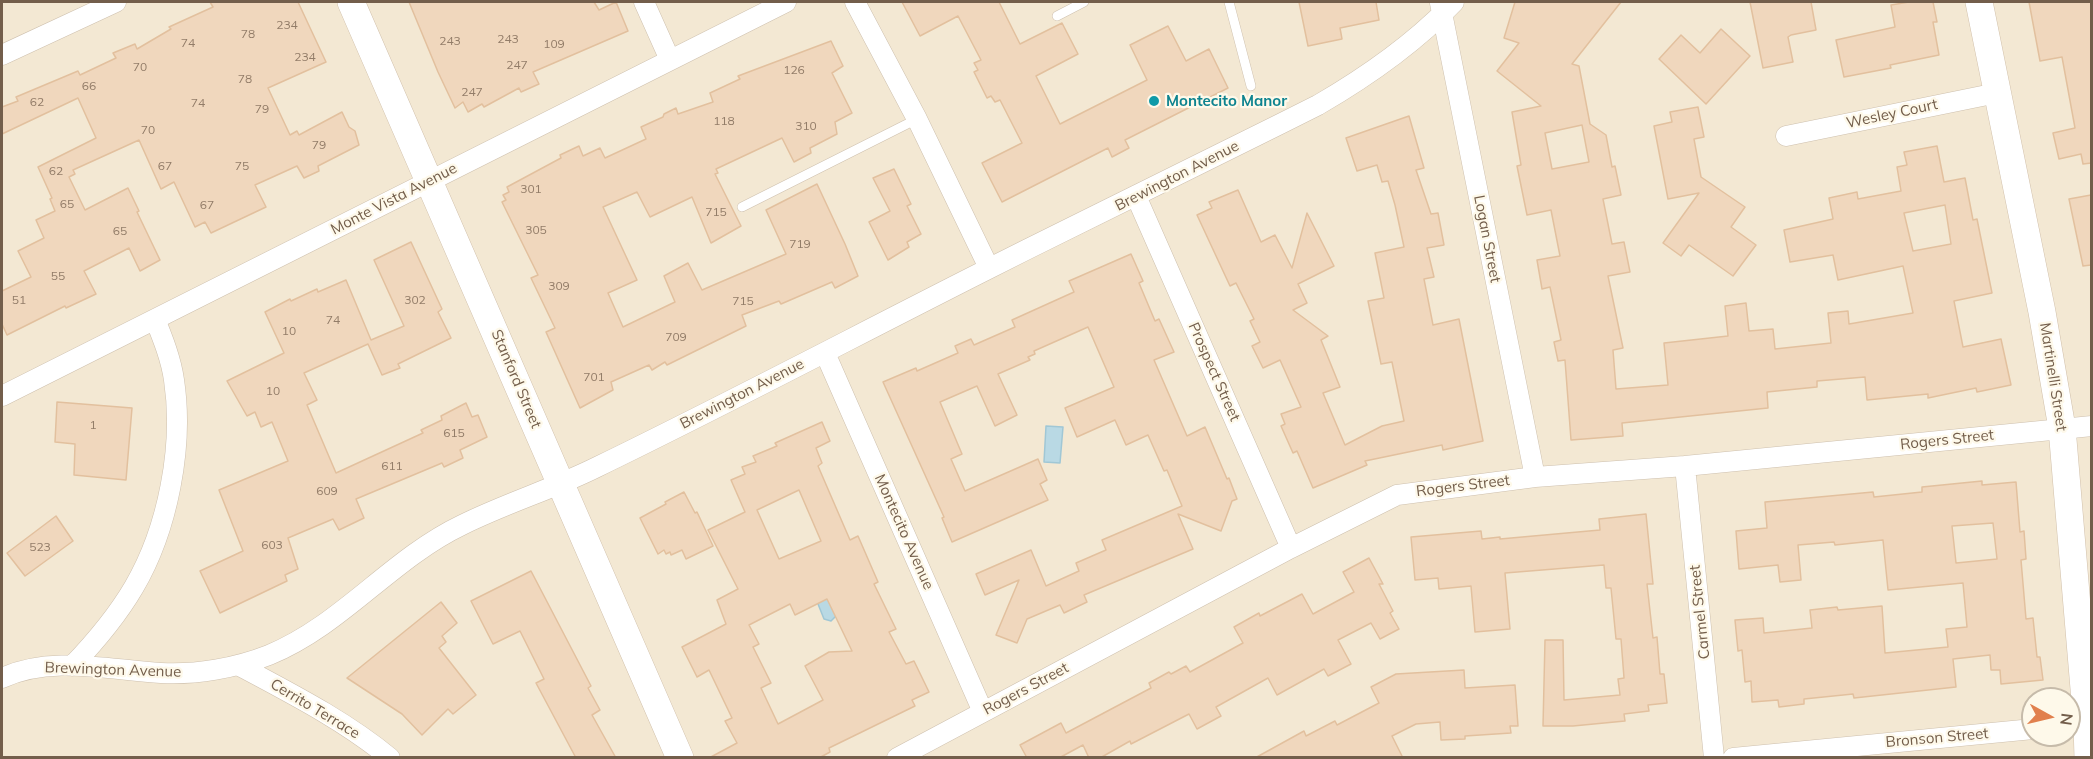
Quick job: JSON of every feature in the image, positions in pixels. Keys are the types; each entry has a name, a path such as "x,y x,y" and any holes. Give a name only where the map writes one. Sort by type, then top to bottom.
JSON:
{"street":[{"path":"2,55 116,2"},
{"name":"Stanford Street","path":"351,2 680,758"},
{"path":"644,2 670,60"},
{"name":"Monte Vista Avenue","path":"2,396 786,2"},
{"path":"855,2 917,120 989,268"},
{"name":"Martinelli Street","path":"1978,2 2042,312 2062,428 2082,724 2088,758"},
{"name":"Brewington Avenue","path":"2,678 37,668 72,666 164,673 200,671 250,662 288,646 324,626 402,562 449,532 593,470 989,268 1318,105 1356,83 1397,54 1445,6"},
{"name":"Logan Street","path":"1445,6 1535,477"},
{"name":"Wesley Court","path":"1786,136 1997,93"},
{"name":"Prospect Street","path":"1136,196 1291,548"},
{"path":"72,666 103,633 135,586 155,542 169,493 176,449 177,406 172,369 155,319"},
{"name":"Montecito Avenue","path":"825,352 983,712"},
{"name":"Rogers Street","path":"897,758 1291,548 1397,495 1535,477 1685,466 2091,426"},
{"name":"Carmel Street","path":"1685,466 1714,758"},
{"name":"Cerrito Terrace","path":"238,665 336,720 390,758"},
{"name":"Bronson Street","path":"1733,758 2021,730"}],"lane":[{"path":"1057,16 1084,2"},
{"path":"1229,2 1251,86"},
{"path":"742,207 917,120"}],"shaded area":[{"path":"2,2 2091,2 2091,757 2,757"}],"water":[{"path":"1046,426 1063,427 1060,463 1044,462"},
{"path":"823,592 837,615 831,621 824,619 816,599"}],"building":[{"path":"210,2 298,2 326,62 268,88 290,135 297,131 299,135 342,112 349,127 355,131 359,145 318,166 319,171 304,178 297,166 255,185 266,207 211,233 205,222 195,227 174,182 161,189 139,140 73,170 75,174 69,177 85,210 128,188 160,260 140,271 129,248 84,271 96,294 66,308 65,306 7,335 2,324 2,291 31,277 18,251 44,238 36,220 55,211 50,199 52,198 38,167 96,138 78,98 2,134 2,107 18,101 16,97 78,71 80,75 116,58 113,53 135,44 137,49 171,29 169,27 213,7"},
{"path":"409,2 594,2 599,10 616,2 628,31 533,72 539,84 521,92 519,88 484,107 482,104 468,112 463,102 455,108"},
{"name":"Montecito Manor","path":"902,2 999,2 1020,44 1062,23 1078,54 1036,76 1060,124 1147,80 1130,45 1168,26 1186,61 1209,49 1228,88 1125,140 1129,148 1112,157 1108,148 1002,202 982,163 1022,143 1000,100 995,102 991,96 987,98 974,72 978,70 974,63 981,60 958,16 920,36"},
{"path":"1299,2 1376,2 1379,20 1340,28 1342,39 1308,46"},
{"path":"1515,2 1621,2 1572,64 1579,66 1590,124 1606,135 1612,167 1615,166 1621,195 1603,199 1612,244 1624,242 1630,272 1608,276 1623,348 1613,350 1616,389 1668,385 1664,343 1728,336 1725,306 1746,303 1749,331 1773,329 1775,349 1831,343 1828,313 1848,311 1849,324 1913,313 1903,266 1838,280 1833,255 1790,262 1784,230 1833,219 1829,198 1857,192 1858,199 1901,191 1897,167 1907,165 1904,152 1937,146 1944,182 1965,178 1973,220 1977,219 1992,293 1954,301 1963,347 2001,339 2011,385 1977,392 1976,388 1928,398 1928,394 1867,400 1865,377 1817,381 1817,387 1767,392 1768,408 1622,423 1623,436 1571,440 1565,360 1558,361 1554,342 1561,340 1550,287 1542,289 1537,260 1560,256 1551,210 1527,215 1517,166 1521,165 1512,112 1541,106 1497,71 1519,43 1504,38","holes":["1582,125 1589,162 1552,169 1545,133","1945,205 1951,244 1913,251 1904,213"]},
{"path":"1750,2 1811,2 1816,30 1788,37 1793,62 1763,68"},
{"path":"1933,2 1937,22 1933,22 1939,55 1890,65 1891,68 1844,77 1836,40 1895,27 1891,5"},
{"path":"2029,2 2091,2 2091,163 2083,164 2081,154 2059,159 2053,133 2075,128 2062,57 2040,61"},
{"path":"1721,29 1750,56 1706,104 1659,59 1681,35 1700,53"},
{"path":"831,41 843,66 832,73 852,113 835,122 837,134 810,148 811,153 794,162 782,138 716,169 718,173 715,174 741,226 711,243 692,197 650,217 637,192 603,207 637,280 608,293 623,327 675,302 664,276 688,263 702,290 786,254 766,210 817,184 858,276 835,288 832,282 781,304 779,301 742,315 746,326 667,365 665,362 652,370 649,365 611,382 613,390 580,408 546,332 555,328 531,278 538,275 502,202 506,200 503,195 509,192 507,187 579,146 583,156 600,148 605,158 646,139 641,127 663,117 664,114 676,108 678,114 713,102 710,93 740,79 738,76"},
{"path":"1698,107 1704,137 1694,139 1701,177 1745,207 1731,227 1756,245 1733,276 1689,245 1681,256 1663,243 1699,193 1668,199 1654,126 1672,122 1670,112"},
{"path":"1409,116 1424,168 1416,170 1431,214 1438,213 1444,245 1427,248 1434,277 1424,279 1433,325 1459,319 1483,441 1443,450 1442,445 1365,461 1367,465 1313,488 1297,451 1293,453 1281,426 1285,424 1281,414 1301,407 1280,360 1263,368 1252,346 1260,342 1250,321 1254,319 1236,283 1230,286 1197,215 1212,208 1209,202 1238,190 1261,242 1275,235 1292,268 1307,213 1334,266 1298,284 1307,303 1293,310 1328,336 1321,340 1340,387 1323,393 1345,445 1382,426 1404,421 1392,362 1381,364 1368,301 1384,298 1375,253 1404,247 1388,181 1382,182 1377,165 1357,171 1346,138"},
{"path":"894,169 911,204 907,206 921,234 907,242 909,247 888,260 869,222 890,211 873,178"},
{"path":"2091,195 2091,265 2083,266 2069,199"},
{"path":"411,242 442,309 438,312 451,338 398,364 400,368 382,375 368,344 304,373 317,400 307,405 336,473 423,433 421,430 442,420 441,416 466,403 472,417 478,415 487,437 460,450 463,458 444,467 442,463 356,499 364,518 339,530 333,519 288,538 298,569 285,575 287,581 220,613 200,571 243,551 219,490 288,461 272,422 261,427 255,412 247,416 227,381 284,353 265,312 317,289 318,292 346,280 371,340 404,326 374,260"},
{"path":"1131,254 1143,281 1139,283 1155,321 1159,319 1174,352 1154,360 1187,436 1205,427 1237,499 1232,501 1221,531 1178,514 1193,549 1084,595 1087,602 1064,613 1060,605 1027,619 1017,643 996,635 1019,580 985,595 976,574 1031,550 1046,586 1079,571 1076,563 1106,550 1102,540 1182,506 1167,470 1164,471 1148,435 1126,445 1115,420 1077,437 1065,408 1114,387 1088,327 1034,351 1035,354 1028,357 1030,360 998,374 1017,415 995,426 977,386 940,402 962,454 951,459 965,491 1038,459 1047,480 1040,484 1048,500 952,542 942,518 944,517 883,382 916,368 917,371 958,353 955,346 971,339 974,345 1015,327 1012,320 1074,292 1069,281"},
{"path":"57,402 132,408 126,480 74,475 75,444 55,442"},
{"path":"822,422 830,441 816,448 822,463 818,466 850,540 858,536 878,582 874,584 896,629 889,632 906,664 914,661 929,692 912,700 915,706 829,748 830,752 819,758 709,758 737,743 725,721 732,718 709,670 697,677 682,647 726,624 717,600 738,589 708,530 745,512 731,480 745,474 742,467 756,462 753,456 777,446 775,443","holes":["799,490 821,541 779,559 757,510","827,599 852,651 829,652 805,666 823,700 778,724 761,688 771,683 753,647 759,644 749,625 790,604 795,615"]},
{"path":"1982,481 1982,485 2016,482 2020,532 2024,531 2026,559 2021,560 2026,619 2033,618 2037,657 2040,657 2043,680 2001,684 2000,670 1991,670 1990,655 1953,659 1956,687 1854,698 1853,694 1804,699 1804,704 1779,707 1778,700 1752,702 1751,681 1745,682 1742,650 1738,651 1735,620 1763,618 1764,633 1812,628 1810,610 1882,606 1885,653 1948,647 1946,629 1967,627 1963,583 1888,590 1883,540 1835,545 1834,542 1798,545 1801,580 1780,582 1778,565 1739,569 1736,531 1767,528 1765,502 1873,492 1874,497 1922,492 1922,487","holes":["1993,523 1997,559 1956,563 1952,526"]},
{"path":"684,492 695,513 697,512 713,546 686,559 682,550 671,555 670,552 666,554 664,550 658,554 640,518"},
{"path":"1646,514 1653,584 1647,584 1653,638 1657,637 1660,674 1664,674 1667,703 1648,705 1649,711 1624,714 1625,721 1573,726 1543,726 1545,640 1563,640 1564,700 1620,695 1618,679 1624,678 1621,639 1616,639 1611,588 1606,588 1604,565 1505,573 1510,629 1475,632 1471,586 1439,589 1438,578 1415,580 1411,537 1481,531 1482,539 1500,537 1500,539 1600,530 1599,519"},
{"path":"56,516 73,541 25,576 7,553"},
{"path":"1369,558 1383,584 1379,584 1393,611 1390,613 1399,629 1380,639 1371,623 1338,640 1351,664 1328,676 1324,669 1277,695 1268,678 1216,707 1221,716 1197,729 1189,714 1131,744 1130,741 1100,758 1089,758 1083,745 1059,758 1027,758 1020,745 1061,723 1066,733 1151,688 1149,683 1169,672 1171,674 1186,666 1190,672 1243,643 1234,627 1259,613 1260,616 1302,594 1313,614 1354,592 1343,572"},
{"path":"531,571 591,686 588,688 600,710 592,715 616,758 576,758 536,683 544,679 520,631 493,644 471,601"},
{"path":"441,602 457,623 442,636 446,642 439,648 476,695 453,714 448,709 422,735 402,714 347,678"},
{"path":"1464,670 1465,688 1515,685 1518,726 1510,726 1511,733 1441,740 1440,722 1416,724 1392,736 1403,758 1255,758 1304,731 1306,736 1335,721 1337,725 1379,703 1371,687 1396,674"}],"place":[{"name":"Montecito Manor","path":"1154,101"}]}
